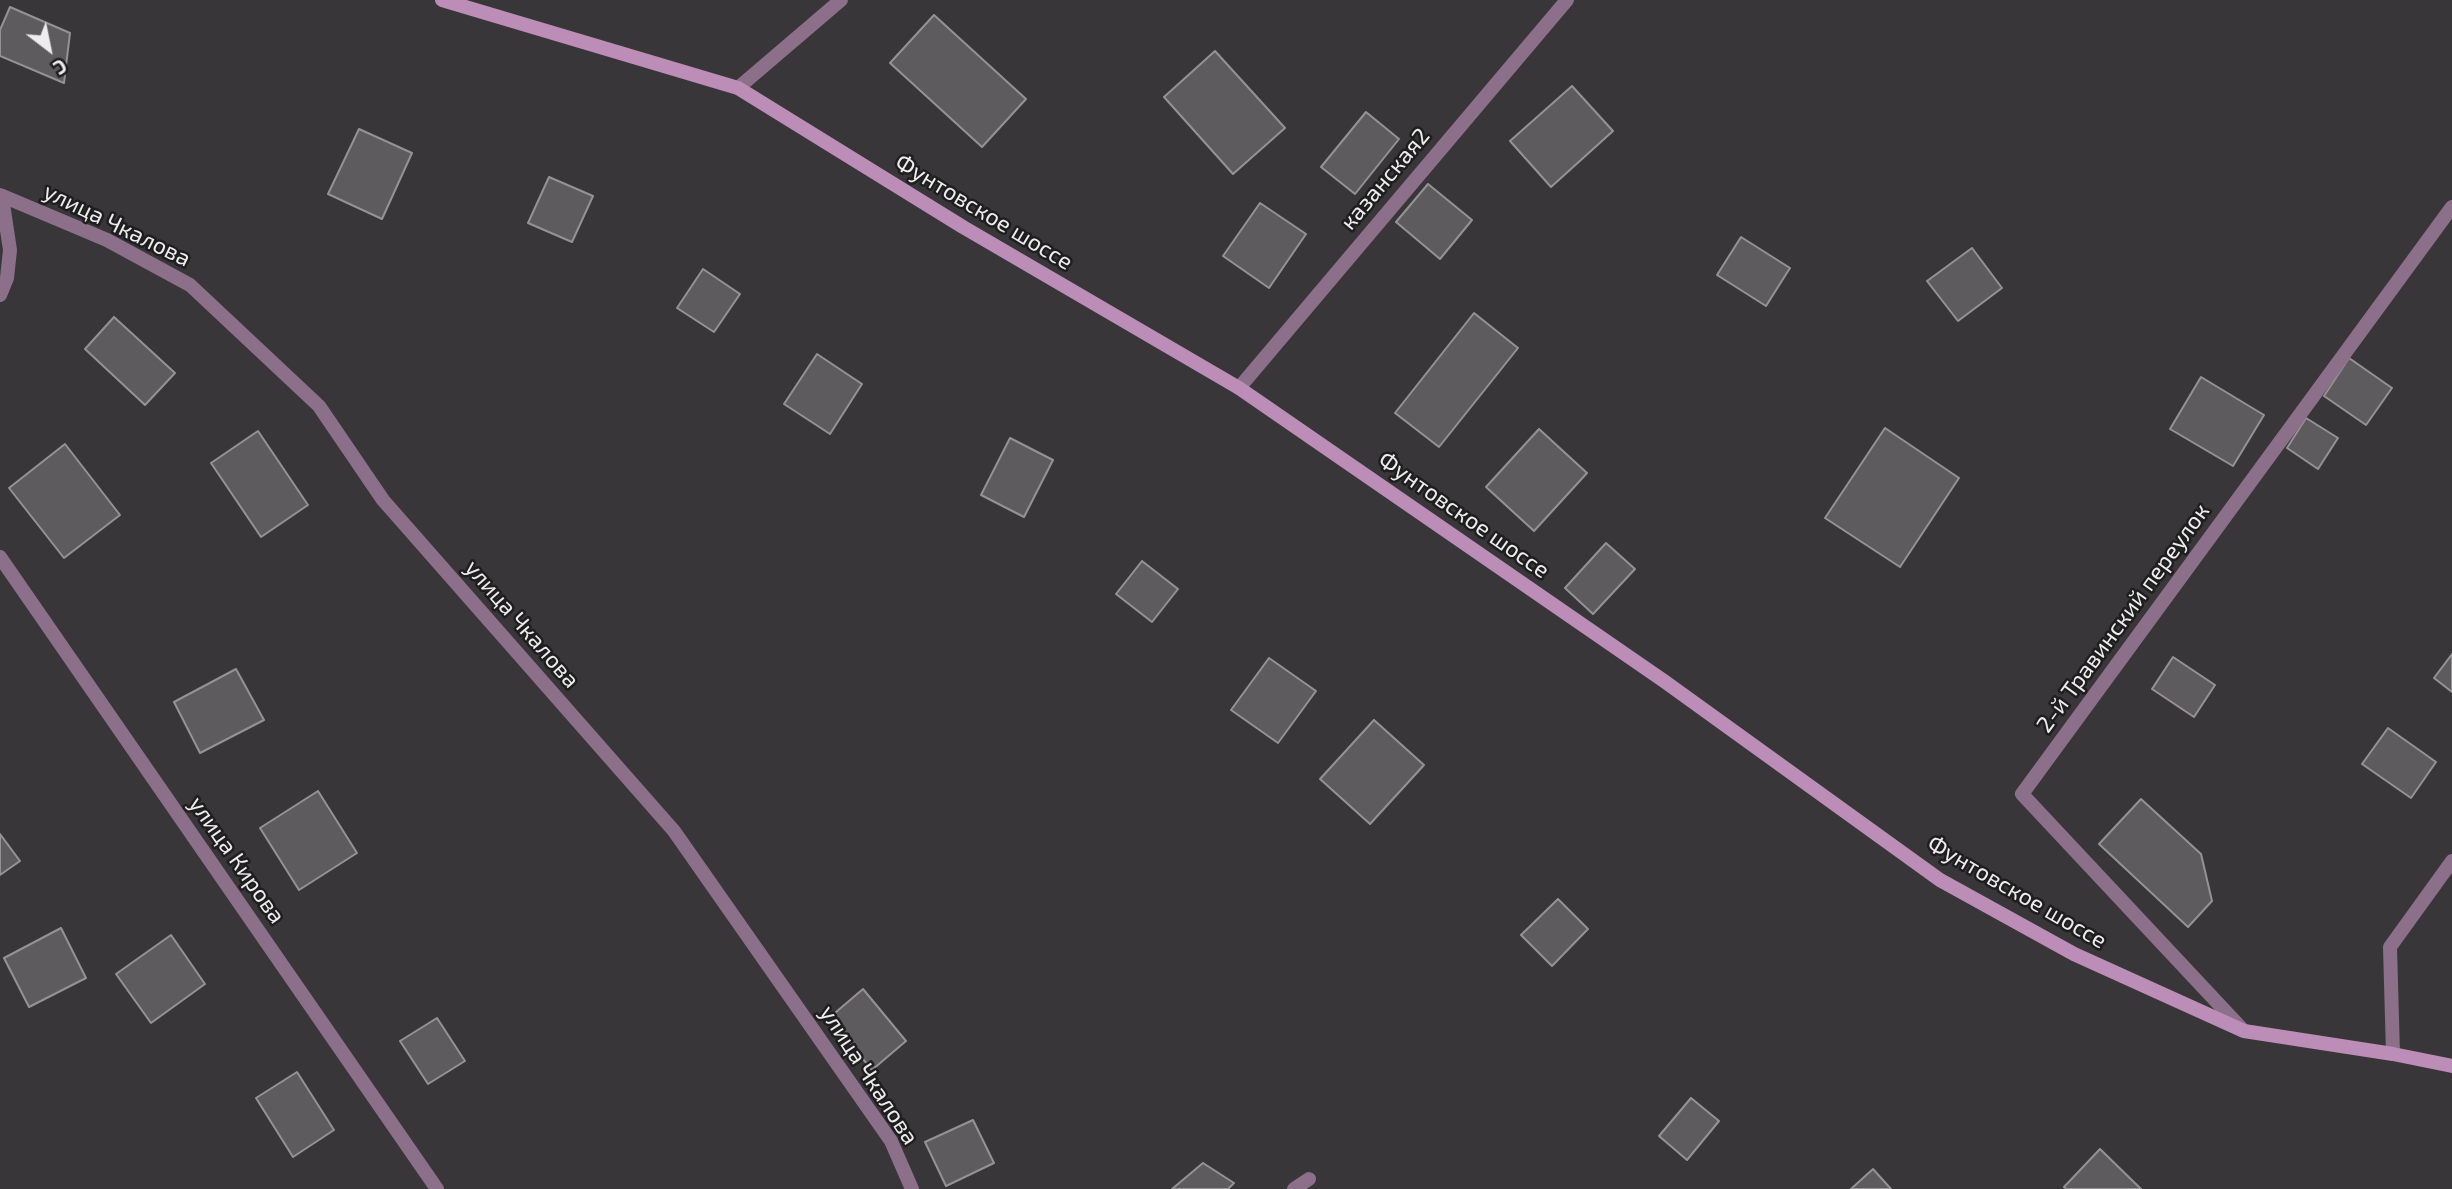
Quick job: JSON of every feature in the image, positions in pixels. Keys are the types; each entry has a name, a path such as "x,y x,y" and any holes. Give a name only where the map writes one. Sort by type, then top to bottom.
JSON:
{"street":[{"name":"Фунтовское шоссе","path":"442,0 738,89 963,227 1239,388 1664,681 1940,880 2074,954 2244,1031 2452,1066"},
{"path":"738,89 841,0"},
{"name":"казанская2","path":"1239,388 1567,0"},
{"path":"0,295 7,278 10,250 1,196"},
{"name":"улица Чкалова","path":"1,196 107,240 190,285 319,406 383,500 674,831 891,1141 912,1189"},
{"name":"2-й Травинский переулок","path":"2244,1031 2022,793 2452,207"},
{"name":"улица Кирова","path":"0,557 437,1189"},
{"path":"2393,1054 2390,947 2452,860"},
{"path":"1294,1189 1309,1179"}],"building":[{"path":"10,7 70,33 64,83 0,56 0,30"},
{"path":"934,15 1026,99 982,147 890,63"},
{"path":"1215,51 1285,128 1233,174 1164,97"},
{"path":"1572,86 1613,131 1551,187 1510,141"},
{"path":"1366,112 1399,139 1355,194 1321,167"},
{"path":"359,129 412,153 382,219 328,194"},
{"path":"549,177 593,196 572,242 528,223"},
{"path":"1428,184 1472,220 1440,259 1396,222"},
{"path":"1260,203 1306,234 1269,288 1223,256"},
{"path":"1741,237 1790,268 1766,306 1717,275"},
{"path":"1972,248 2002,288 1958,321 1927,281"},
{"path":"703,269 740,294 714,332 677,308"},
{"path":"1474,313 1518,348 1439,447 1395,413"},
{"path":"114,317 175,373 145,405 85,349"},
{"path":"817,354 862,384 830,434 784,404"},
{"path":"2349,358 2392,388 2366,425 2324,396"},
{"path":"2201,377 2264,415 2233,466 2170,429"},
{"path":"2306,418 2338,438 2318,469 2287,448"},
{"path":"1885,428 1959,478 1900,567 1825,518"},
{"path":"1539,429 1587,473 1534,531 1486,487"},
{"path":"258,431 308,505 261,537 211,463"},
{"path":"1010,438 1053,460 1024,517 981,495"},
{"path":"65,444 120,515 64,558 9,488"},
{"path":"1606,543 1635,569 1593,614 1565,588"},
{"path":"1142,561 1178,589 1152,622 1116,594"},
{"path":"2452,654 2452,692 2434,678"},
{"path":"2173,657 2215,685 2194,717 2152,689"},
{"path":"1269,658 1316,691 1278,743 1231,710"},
{"path":"236,669 264,720 200,753 174,702"},
{"path":"1374,720 1424,765 1370,824 1320,779"},
{"path":"2388,728 2436,762 2411,798 2362,764"},
{"path":"318,791 357,853 299,890 260,828"},
{"path":"2141,799 2201,854 2212,901 2188,927 2099,844"},
{"path":"0,834 20,861 0,875"},
{"path":"1558,899 1588,929 1552,966 1521,935"},
{"path":"61,928 86,978 29,1007 4,958"},
{"path":"171,935 205,984 151,1023 116,974"},
{"path":"863,989 906,1041 872,1070 829,1018"},
{"path":"437,1018 465,1061 428,1084 400,1041"},
{"path":"297,1072 334,1130 293,1157 256,1098"},
{"path":"1691,1098 1719,1121 1687,1160 1659,1136"},
{"path":"973,1120 994,1163 946,1186 925,1142"},
{"path":"2100,1149 2141,1189 2066,1189 2064,1187"},
{"path":"1203,1163 1234,1183 1228,1189 1172,1189"},
{"path":"1873,1169 1891,1189 1851,1189"}]}
